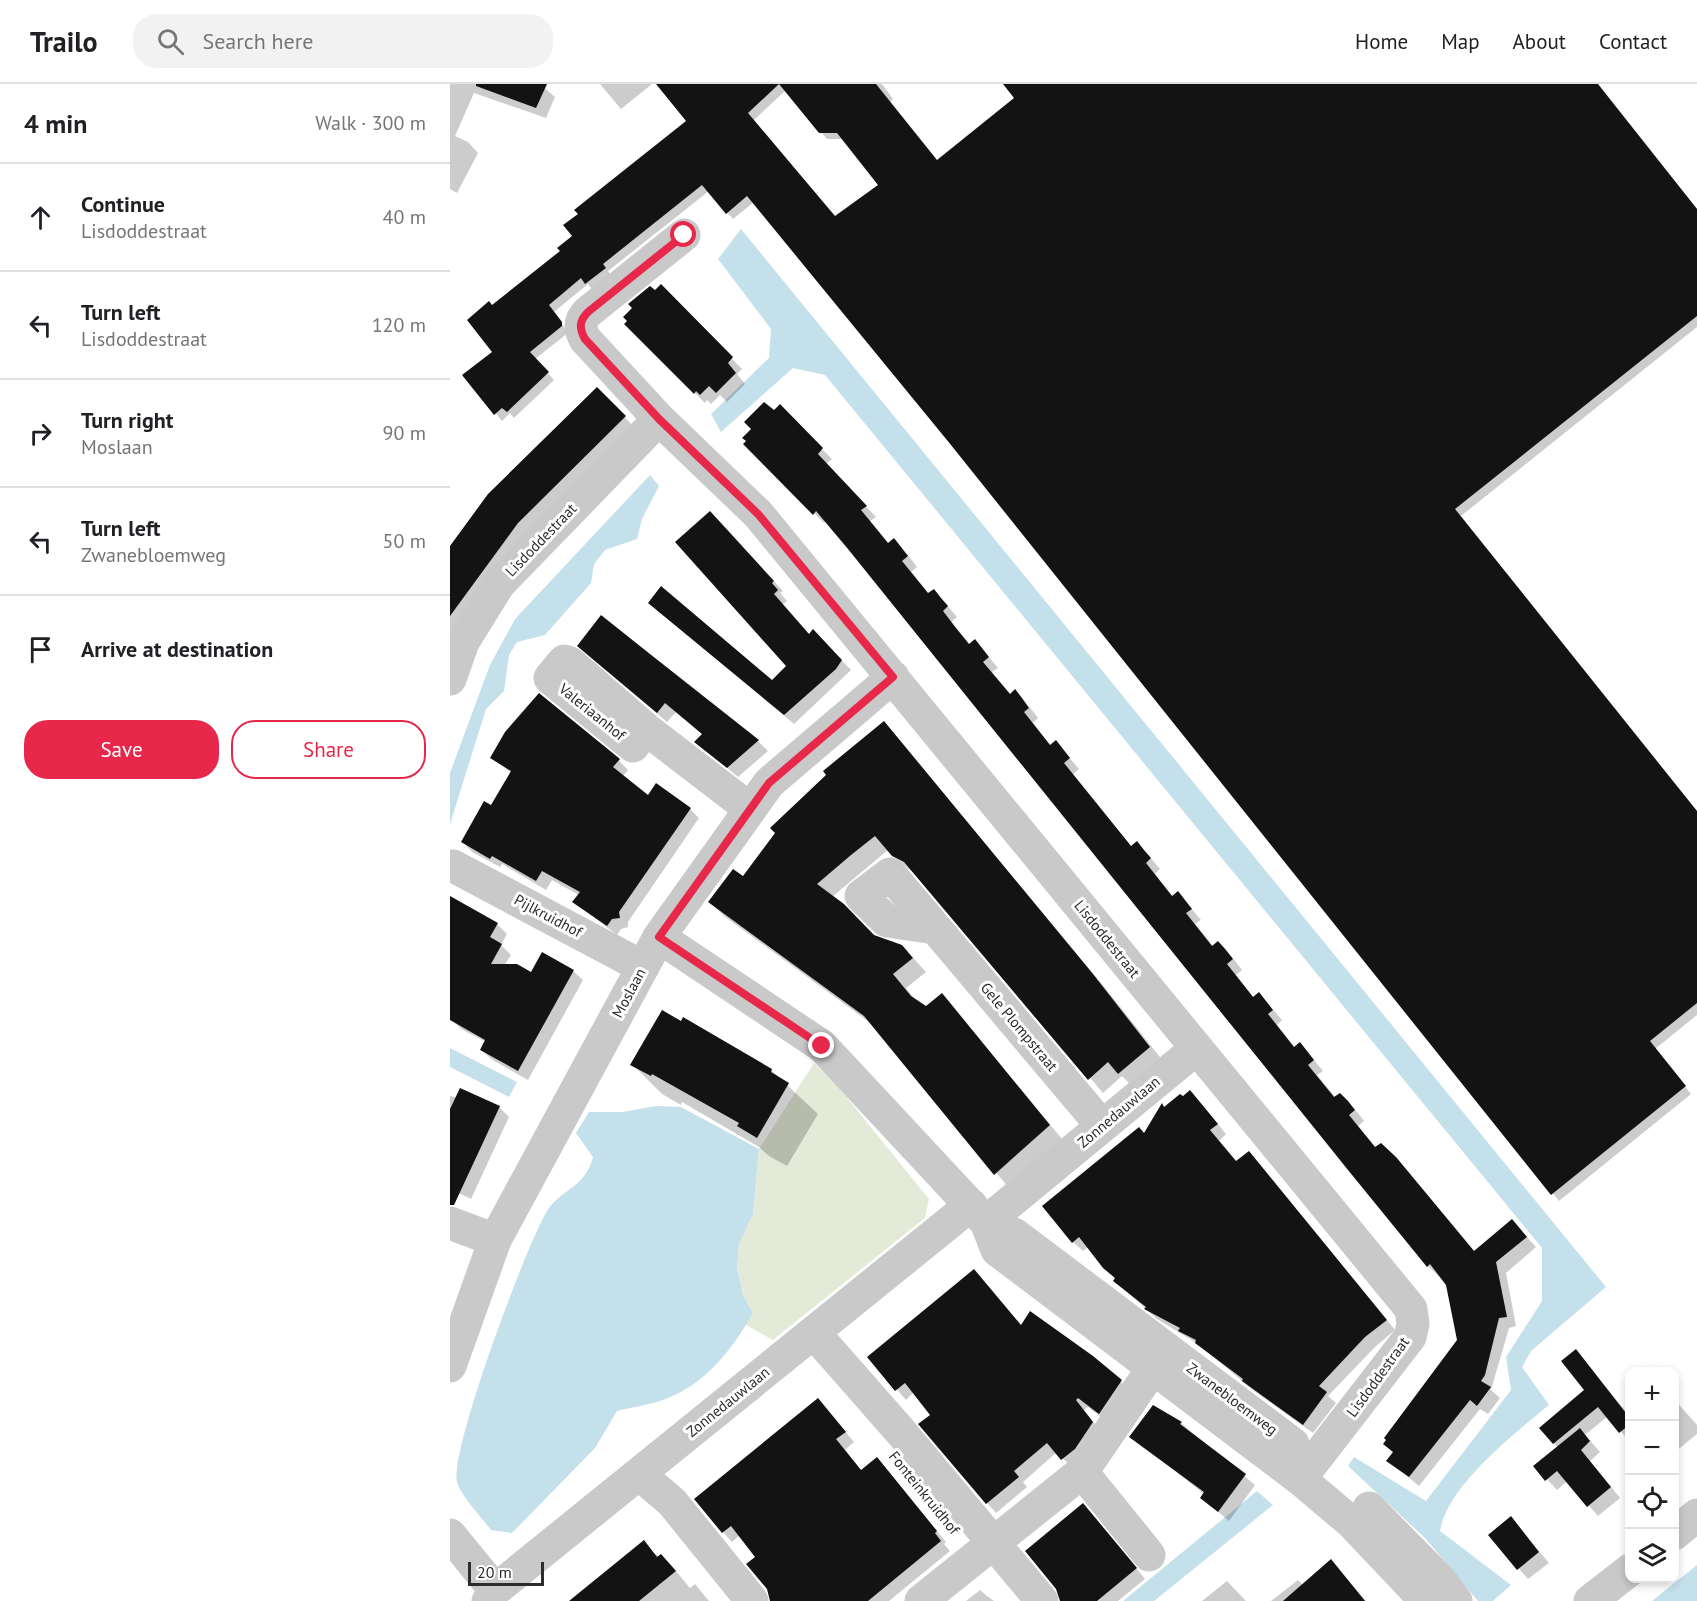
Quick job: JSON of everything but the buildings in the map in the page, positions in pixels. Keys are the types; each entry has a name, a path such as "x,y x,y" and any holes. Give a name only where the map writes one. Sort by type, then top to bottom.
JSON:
{"street":[{"name":"Lisdoddestraat","path":"684,235 582,318 580,330 585,339 659,419 758,514 1411,1309 1413,1324 1410,1337 1308,1470"},
{"name":"Lisdoddestraat","path":"450,679 463,642 500,584 659,419"},
{"name":"Moslaan","path":"450,1366 495,1240 659,937 769,783 893,677"},
{"name":"Valeriaanhof","path":"646,729 750,809"},
{"name":"Pijlkruidhof","path":"453,866 643,967"},
{"name":"Gele Plompstraat","path":"935,928 1102,1126"},
{"name":"Zwanebloemweg","path":"659,937 822,1046 978,1214 997,1250 1159,1358 1402,1540 1440,1580 1456,1601"},
{"name":"Zonnedauwlaan","path":"491,1596 814,1333 1102,1126 1196,1049"},
{"path":"450,1223 495,1240"},
{"name":"Fonteinkruidhof","path":"814,1333 901,1432 984,1550 1013,1601"},
{"path":"921,1601 1082,1472 1159,1358"},
{"name":"Zwanebloemweg","path":"1308,1470 1351,1522 1426,1601"},
{"path":"1082,1472 1149,1555"},
{"path":"639,1474 672,1502 727,1587 752,1601"},
{"path":"1679,1530 1697,1515"},
{"path":"450,1535 491,1596"},
{"name":"Fonteinkruidhof","path":"984,1550 1042,1601"},
{"path":"1590,1601 1625,1573"}],"green space":[{"path":"814,1063 840,1089 929,1199 925,1218 773,1340 746,1325 753,1313 743,1295 737,1268 739,1244 753,1214 759,1149"}],"water":[{"path":"741,229 1606,1287 1531,1351 1522,1367 1549,1405 1484,1462 1455,1496 1445,1514 1440,1531 1511,1585 1493,1601 1478,1601 1425,1538 1348,1466 1354,1457 1426,1501 1511,1390 1506,1357 1542,1301 1542,1248 825,375 793,368 721,432 711,414 769,358 771,329 718,259"},
{"path":"650,475 659,486 642,519 637,539 605,550 594,564 591,583 545,635 517,642 509,655 504,691 486,709 450,824 450,773 490,665 515,619"},
{"path":"450,1048 517,1082 509,1097 450,1067"},
{"path":"656,1106 681,1107 759,1149 753,1214 739,1244 737,1268 743,1295 753,1313 726,1353 704,1376 663,1400 617,1411 595,1448 512,1533 491,1530 459,1488 458,1462 477,1391 507,1303 547,1211 559,1197 579,1182 589,1167 593,1157 576,1133 589,1112 623,1112"},
{"path":"1257,1491 1273,1505 1154,1601 1123,1601"},
{"path":"1697,1565 1697,1601 1652,1601 1674,1583 1679,1583 1679,1579"}],"route":[{"path":"684,235 588,312 582,318 580,330 585,339 659,419 758,514 893,677 769,783 659,937 822,1046"}]}
